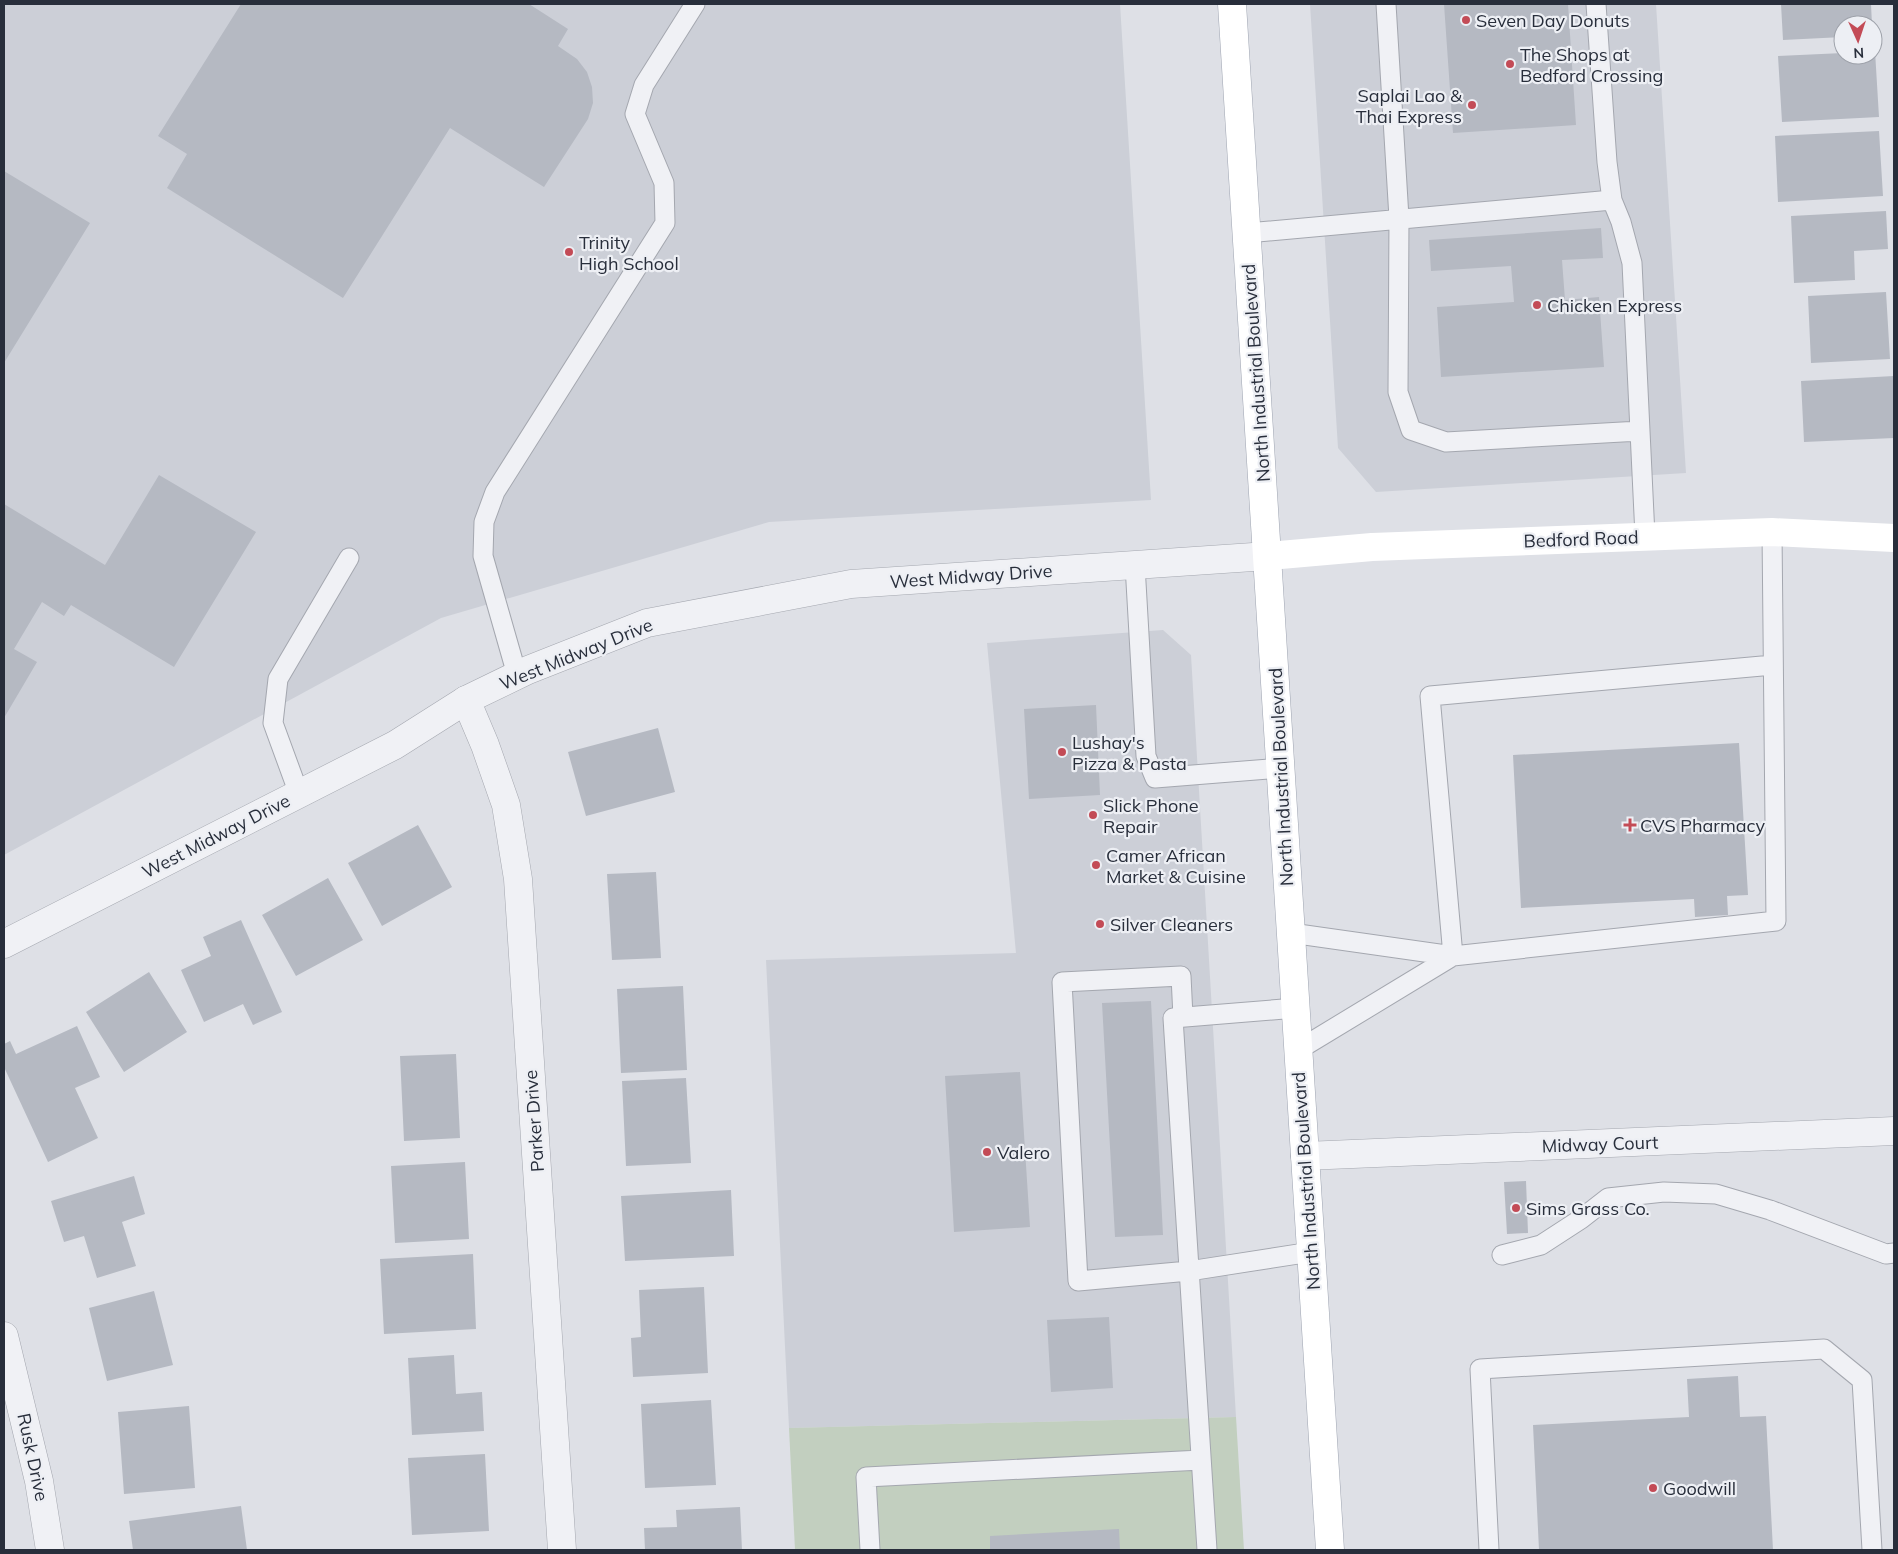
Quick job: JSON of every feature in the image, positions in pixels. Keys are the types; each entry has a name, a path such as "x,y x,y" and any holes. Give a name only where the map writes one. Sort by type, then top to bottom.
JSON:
{"main road":[{"name":"North Industrial Boulevard","path":"1232,4 1330,1550"},
{"name":"Bedford Road","path":"1268,556 1372,547 1772,532 1894,538"}],"street":[{"name":"West Midway Drive","path":"4,944 394,745 466,700 517,675 647,623 851,584 1268,556"},
{"name":"Parker Drive","path":"466,700 485,745 506,806 518,878 562,1550"},
{"name":"Midway Court","path":"1305,1156 1894,1131"},
{"name":"Rusk Drive","path":"4,1336 39,1481 50,1550"}],"lane":[{"path":"517,675 483,556 484,522 495,492 665,224 664,183 635,114 644,85 695,4"},
{"path":"1386,4 1399,218 1398,392 1411,430 1446,442 1640,431"},
{"path":"1596,4 1607,162 1612,200 1621,222 1632,263 1645,536"},
{"path":"1247,233 1612,200"},
{"path":"1291,933 1452,956 1776,921 1772,532"},
{"path":"299,794 273,722 278,679 349,558"},
{"path":"1135,565 1146,756 1155,778 1281,768"},
{"path":"1452,956 1430,696 1773,665"},
{"path":"1298,1050 1452,956"},
{"path":"1183,1017 1181,976 1062,982 1078,1281 1189,1271 1311,1252"},
{"path":"1206,1550 1174,1018 1296,1008"},
{"path":"1502,1255 1541,1245 1581,1219 1608,1198 1664,1192 1716,1194 1770,1210 1886,1254 1894,1253"},
{"path":"1489,1550 1480,1369 1824,1349 1862,1380 1872,1550"},
{"path":"870,1550 866,1477 1201,1460"}],"shaded area":[{"name":"Trinity High School","path":"4,4 1120,4 1151,500 769,522 441,618 4,855"},
{"path":"1310,4 1656,4 1686,473 1376,492 1338,448"},
{"path":"1163,630 1191,655 1236,1417 789,1428 766,960 1016,953 987,643"}],"green space":[{"path":"1236,1417 1244,1550 795,1550 789,1428"}],"building":[{"path":"241,4 529,4 568,29 558,46 577,59 587,72 592,87 593,103 588,119 544,187 450,128 343,298 167,188 187,154 158,136"},
{"name":"The Shops at Bedford Crossing","path":"1444,4 1568,4 1576,125 1453,133"},
{"path":"1781,4 1871,4 1872,15 1833,15 1833,38 1783,40"},
{"path":"1833,53 1833,65 1876,65 1879,117 1782,122 1778,56"},
{"path":"1879,131 1883,196 1778,202 1775,136"},
{"path":"4,171 90,223 4,363"},
{"path":"1886,211 1888,249 1854,251 1855,280 1794,283 1791,216"},
{"name":"Chicken Express","path":"1601,228 1603,258 1562,260 1565,300 1599,297 1604,367 1441,377 1437,307 1514,302 1511,266 1431,271 1429,240"},
{"path":"1886,292 1890,359 1811,363 1808,296"},
{"path":"1894,376 1894,438 1804,442 1801,381"},
{"path":"159,475 256,532 174,667 71,605 64,616 42,602 14,649 37,662 4,718 4,504 105,565"},
{"name":"Lushay's Pizza & Pasta","path":"1096,705 1100,795 1029,799 1024,709"},
{"path":"658,728 675,792 586,816 568,752"},
{"name":"CVS Pharmacy","path":"1739,743 1748,895 1727,896 1728,915 1695,917 1694,899 1521,908 1513,755"},
{"path":"418,825 452,887 382,926 348,863"},
{"path":"656,872 661,958 612,960 607,874"},
{"path":"328,878 363,940 296,976 262,915"},
{"path":"241,920 282,1012 253,1025 243,1004 204,1022 181,970 211,956 203,937"},
{"path":"149,972 187,1032 124,1072 86,1012"},
{"path":"683,986 687,1070 621,1073 617,989"},
{"path":"1151,1001 1163,1235 1115,1237 1102,1003"},
{"path":"77,1026 100,1077 75,1088 98,1138 48,1162 4,1067 4,1044 10,1041 16,1054"},
{"path":"456,1054 460,1138 404,1141 400,1056"},
{"name":"Valero","path":"1020,1072 1030,1227 954,1232 945,1076"},
{"path":"686,1078 691,1163 626,1166 622,1081"},
{"path":"465,1162 469,1239 395,1243 391,1166"},
{"path":"134,1176 145,1214 122,1222 136,1266 97,1278 84,1236 64,1242 51,1201"},
{"name":"Sims Grass Co.","path":"1526,1181 1528,1233 1507,1234 1504,1182"},
{"path":"731,1190 734,1256 625,1261 621,1196"},
{"path":"473,1254 476,1329 384,1334 380,1259"},
{"path":"704,1287 708,1373 633,1377 631,1338 641,1337 639,1290"},
{"path":"154,1291 173,1365 107,1381 89,1308"},
{"path":"1109,1317 1113,1388 1051,1392 1047,1320"},
{"path":"454,1355 456,1394 482,1392 484,1431 412,1435 408,1358"},
{"name":"Goodwill","path":"1738,1376 1740,1417 1766,1416 1773,1550 1539,1550 1533,1425 1689,1417 1687,1379"},
{"path":"711,1400 716,1485 645,1488 641,1404"},
{"path":"189,1406 195,1488 124,1494 118,1412"},
{"path":"485,1454 489,1531 412,1535 408,1458"},
{"path":"241,1506 247,1550 133,1550 129,1521"},
{"path":"740,1507 742,1550 645,1550 644,1528 677,1527 676,1510"},
{"path":"1119,1529 1120,1550 990,1550 990,1536"}],"place":[{"name":"Seven Day Donuts","path":"1466,20"},
{"name":"The Shops at Bedford Crossing","path":"1510,64"},
{"name":"Saplai Lao & Thai Express","path":"1472,105"},
{"name":"Trinity High School","path":"569,252"},
{"name":"Chicken Express","path":"1537,305"},
{"name":"Lushay's Pizza & Pasta","path":"1062,752"},
{"name":"Slick Phone Repair","path":"1093,815"},
{"name":"CVS Pharmacy","path":"1630,825"},
{"name":"Camer African Market & Cuisine","path":"1096,865"},
{"name":"Silver Cleaners","path":"1100,924"},
{"name":"Valero","path":"987,1152"},
{"name":"Sims Grass Co.","path":"1516,1208"},
{"name":"Goodwill","path":"1653,1488"}]}
